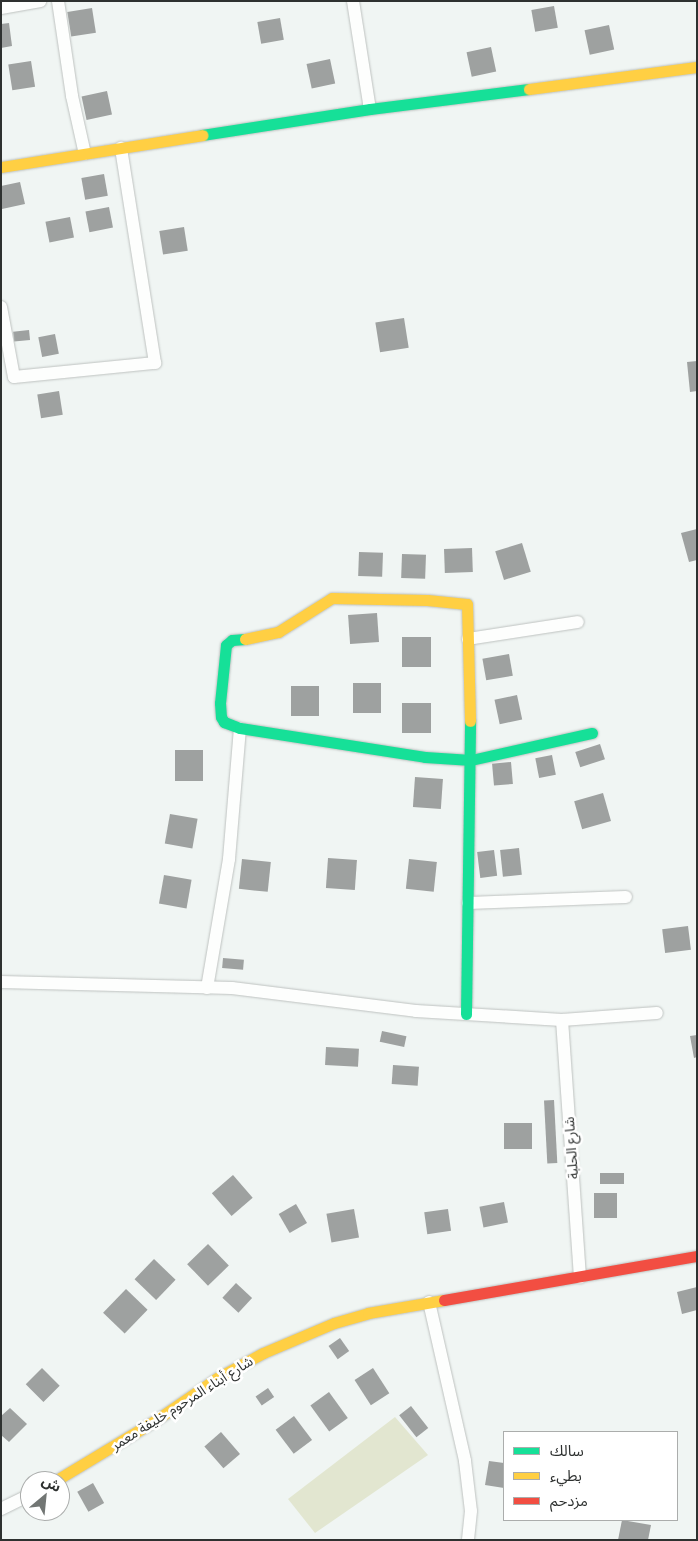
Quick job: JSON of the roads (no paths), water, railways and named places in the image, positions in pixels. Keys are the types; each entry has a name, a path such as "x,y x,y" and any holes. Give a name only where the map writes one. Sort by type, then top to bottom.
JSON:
{"street":[{"path":"1,8 40,1"},
{"path":"58,1 72,96 85,154"},
{"path":"353,1 370,109"},
{"path":"1,166 370,109 697,67"},
{"path":"1,307 14,377 155,364 121,148"},
{"path":"466,1014 471,760 469,609 464,603 330,599 278,632 258,638 232,640 226,645 220,703 221,717 224,722 240,728 425,757 471,760 592,733"},
{"path":"468,639 578,622"},
{"path":"207,988 229,859 240,728"},
{"path":"468,903 626,897"},
{"path":"1,982 207,988 304,996 416,1011 562,1020 657,1013"},
{"name":"شارع الحلبة","path":"562,1020 580,1277"},
{"name":"شارع أبناء المرحوم خليفة معمر","path":"70,1472 156,1420 217,1378 263,1354 334,1323 429,1302 697,1256"},
{"path":"429,1302 465,1461 471,1511 468,1540"},
{"path":"1,1509 20,1500"}]}
